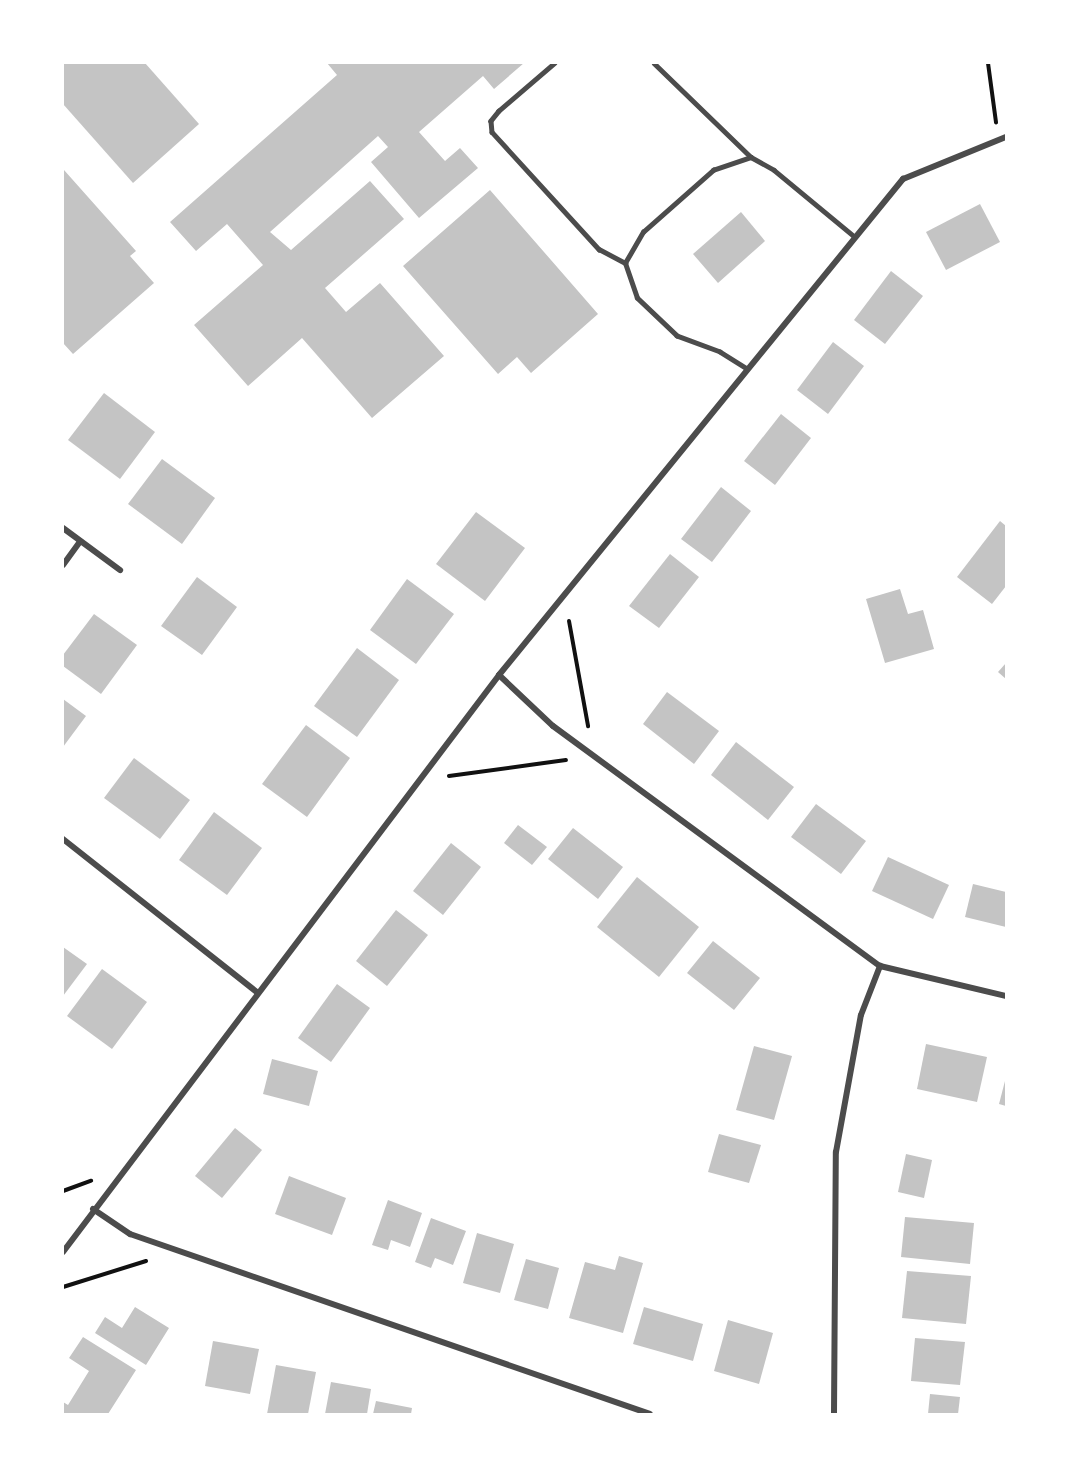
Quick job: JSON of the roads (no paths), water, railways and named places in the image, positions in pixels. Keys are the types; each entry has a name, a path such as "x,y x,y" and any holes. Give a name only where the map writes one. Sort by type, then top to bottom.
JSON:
{"street":[{"path":"63,1252 93,1209 499,675 903,179 998,138 1006,137"},
{"path":"63,528 120,570"},
{"path":"63,565 80,542"},
{"path":"499,675 553,726 880,966 1006,996"},
{"path":"63,839 257,992"},
{"path":"834,1414 836,1152 861,1015 880,966"},
{"path":"93,1209 130,1234 650,1414"}],"lane":[{"path":"555,63 499,111 491,121 492,132 599,249 625,263 637,298 677,336 720,352 747,369"},
{"path":"654,63 751,157 774,170 855,237"},
{"path":"625,263 643,232 712,170 751,157"}]}
